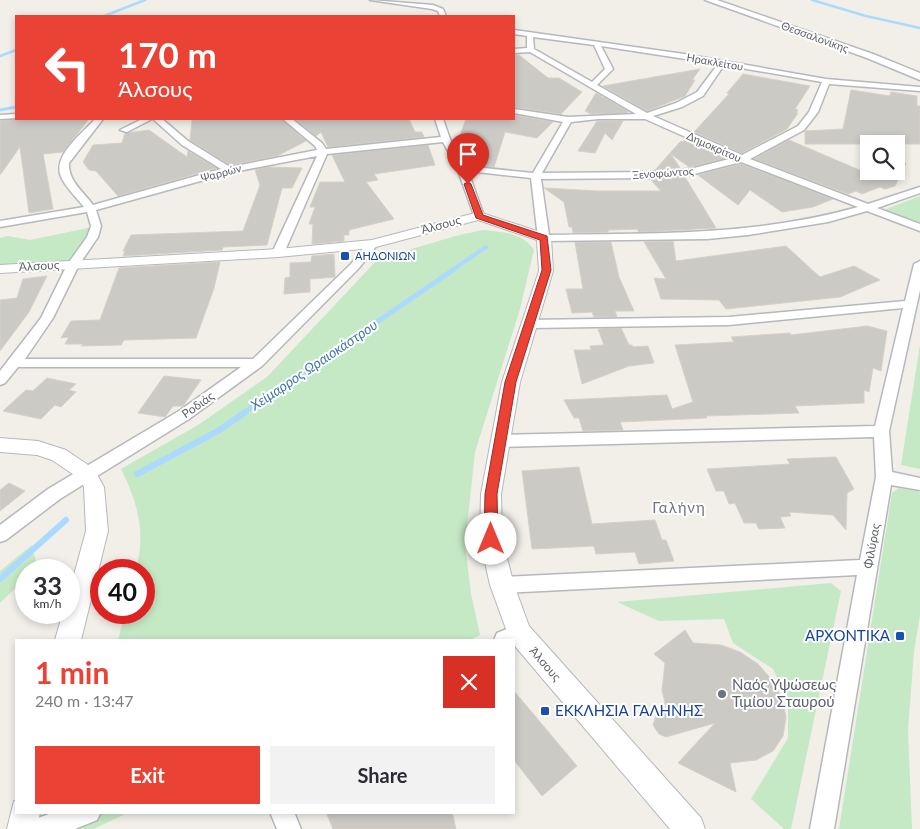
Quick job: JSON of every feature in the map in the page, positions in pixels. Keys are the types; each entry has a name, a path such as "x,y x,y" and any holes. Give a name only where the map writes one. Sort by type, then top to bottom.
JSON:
{"main road":[{"name":"Θεσσαλονίκης","path":"709,0 870,56 920,77"},
{"name":"Θεσσαλονίκης","path":"721,0 920,70"}],"street":[{"path":"373,0 433,7 441,10 441,15"},
{"name":"Ηρακλείτου","path":"515,32 596,43 826,81 919,88"},
{"path":"515,51 531,50 530,35"},
{"path":"593,84 609,70 596,43"},
{"name":"Δημοκρίτου","path":"531,50 646,116 742,159 920,228"},
{"path":"515,112 568,120 646,116 678,105 700,94 722,63"},
{"name":"Ξενοφώντος","path":"462,168 536,176 690,172 742,159 793,134 807,123 816,108 826,81"},
{"path":"0,117 15,116"},
{"path":"0,380 15,363 59,297 73,264 96,228 96,221 90,209 65,176 63,168 68,156 98,120"},
{"path":"124,130 146,120"},
{"path":"158,120 185,143 229,170"},
{"path":"278,253 322,156 322,151 311,138 288,120"},
{"path":"439,120 446,139 462,168 479,216 544,238 707,236 748,232 828,219 920,190"},
{"path":"544,238 536,176 568,120"},
{"name":"Ψαρρών","path":"0,224 36,220 90,209 129,200 229,170 322,151 446,139"},
{"name":"Άλσους","path":"0,269 278,253 372,244 479,216"},
{"name":"Άλσους","path":"511,637 502,585 491,539 491,494 511,382 546,270 544,238"},
{"name":"Ροδιάς","path":"0,535 54,494 184,416 257,363 349,272 372,244"},
{"name":"Φιλύρας","path":"822,829 884,477 881,431 920,264"},
{"path":"530,324 729,321 910,304"},
{"path":"15,363 257,363"},
{"path":"500,441 881,431"},
{"path":"0,445 38,448 59,455 87,474 94,487 96,531 68,639"},
{"path":"884,477 920,484"},
{"path":"502,585 868,567"},
{"name":"Άλσους","path":"515,641 690,829"},
{"path":"22,829 25,814"},
{"path":"42,829 83,814"},
{"path":"283,814 289,829"}],"green space":[{"path":"920,196 920,223 884,210"},
{"path":"93,227 71,262 0,268 0,238 8,236 30,240"},
{"path":"484,230 512,234 524,240 534,250 520,309 475,452 465,545 471,594 480,635 472,639 118,639 122,624 155,624 155,559 138,559 139,518 132,494 121,469 198,425 267,377 378,259 459,235"},
{"path":"920,345 920,469 901,465"},
{"path":"899,488 920,493 920,615 914,651 908,730 912,829 839,829 892,493"},
{"path":"32,545 35,559 15,559 15,589 0,603 0,571"},
{"path":"831,583 841,591 791,829 784,829 751,799 788,738 788,701 773,669 733,643 724,619 659,621 617,602"},
{"path":"75,814 125,814 94,829 71,829"}],"building":[{"path":"515,55 519,55 548,78 559,78 582,92 561,114 515,107"},
{"path":"700,69 692,80 695,80 685,96 647,111 603,86"},
{"path":"743,74 810,86 795,109 798,110 796,113 798,113 787,129 742,153 694,132 729,94 727,93"},
{"path":"851,90 890,96 891,92 917,96 917,106 920,106 920,144 905,144 905,135 860,135 860,144 805,144 805,131 843,129"},
{"path":"596,93 628,111 627,113 591,114 585,111"},
{"path":"515,115 553,122 537,138 505,132 494,167 466,164 456,146 466,120 515,120"},
{"path":"88,120 63,152 43,154 53,209 29,213 20,147 0,175 0,121"},
{"path":"192,120 282,120 306,141 277,156 230,165 190,140"},
{"path":"296,120 409,120 415,132 422,132 424,137 328,147 321,132 316,136"},
{"path":"597,121 623,121 612,140 605,133 595,153 578,151"},
{"path":"149,130 187,157 188,151 216,168 118,196 96,171 89,170 83,162 93,145 122,143 125,133"},
{"path":"687,140 727,158 689,167 671,154 680,168 655,170 680,142"},
{"path":"789,140 860,170 860,180 898,180 895,186 885,189 880,187 862,194 856,191 848,194 754,159"},
{"path":"428,145 435,165 374,174 378,180 366,182 394,219 349,230 349,235 344,235 344,241 312,244 313,224 309,224 315,207 310,207 320,182 345,182 332,155"},
{"path":"741,164 833,199 813,207 782,212 750,190 738,205 698,175"},
{"path":"267,167 302,168 292,188 282,188 267,245 223,247 222,250 123,256 125,251 123,251 131,235 243,231 260,185 255,170"},
{"path":"685,177 716,228 639,232 637,229 608,230 608,232 573,233 572,227 569,227 564,202 544,188 598,191 661,191 651,180"},
{"path":"673,241 676,261 786,246 820,277 854,266 880,280 840,297 726,309 719,300 661,299 654,278 666,279 644,242"},
{"path":"575,242 611,242 619,277 634,311 615,311 617,317 594,317 592,312 572,313 566,289 583,289"},
{"path":"334,254 335,277 310,279 310,292 284,294 285,278 290,277 290,263 311,262 312,256"},
{"path":"220,262 214,288 196,338 124,340 121,345 81,346 84,344 65,344 69,337 61,338 71,321 100,320 119,268"},
{"path":"47,276 29,312 0,351 0,300 17,298 23,279"},
{"path":"867,326 887,331 881,371 873,368 869,392 864,390 864,403 795,406 799,413 706,416 707,418 620,422 623,430 583,431 579,418 574,418 564,400 667,395 672,409 693,402 675,345 734,342 731,337 790,333 791,335"},
{"path":"621,328 629,345 633,347 648,346 654,363 629,366 582,384 574,350 591,350 590,346 604,345 598,329"},
{"path":"164,376 201,380 183,406 173,406 165,417 138,413"},
{"path":"47,378 76,384 69,390 76,392 61,407 55,405 41,419 3,411 26,390 33,391"},
{"path":"836,457 854,489 847,493 846,530 833,515 789,512 791,516 780,517 785,528 759,529 756,523 744,523 735,503 729,504 724,491 716,491 707,469 790,464 787,459"},
{"path":"579,467 592,524 655,520 662,540 666,540 674,561 639,564 635,552 596,554 594,546 532,549 522,471"},
{"path":"9,483 25,491 0,511 0,490"},
{"name":"Ναός Υψώσεως Τιμίου Σταυρού","path":"685,630 693,643 721,645 740,652 758,664 772,680 782,698 786,717 783,736 773,751 756,760 730,763 736,792 678,763 715,723 666,737 659,734 653,725 656,716 667,712 662,690 665,663 654,654"},
{"path":"515,692 577,766 542,796 515,761"},
{"path":"327,814 452,814 456,829 333,829"}],"waterway":[{"name":"Χείμαρρος Ωραιοκάστρου","path":"107,15 145,0"},
{"path":"812,0 866,16 920,28"},
{"name":"Χείμαρρος Ωραιοκάστρου","path":"0,56 15,50"},
{"name":"Χείμαρρος Ωραιοκάστρου","path":"0,110 15,107"},
{"name":"Χείμαρρος Ωραιοκάστρου","path":"451,271 486,247"},
{"name":"Χείμαρρος Ωραιοκάστρου","path":"242,414 453,270"},
{"name":"Χείμαρρος Ωραιοκάστρου","path":"137,474 218,431 244,413"},
{"name":"Χείμαρρος Ωραιοκάστρου","path":"0,579 66,520"}],"place":[{"name":"ΑΗΔΟΝΙΩΝ","path":"345,256"},
{"name":"ΑΡΧΟΝΤΙΚΑ","path":"900,636"},
{"name":"Ναός Υψώσεως Τιμίου Σταυρού","path":"722,694"},
{"name":"ΕΚΚΛΗΣΙΑ ΓΑΛΗΝΗΣ","path":"545,711"}],"district":[{"name":"Γαλήνη","path":"679,508"}],"route":[{"path":"468,184 479,216 544,238 546,270 511,382 500,441 491,494 491,539"}]}
